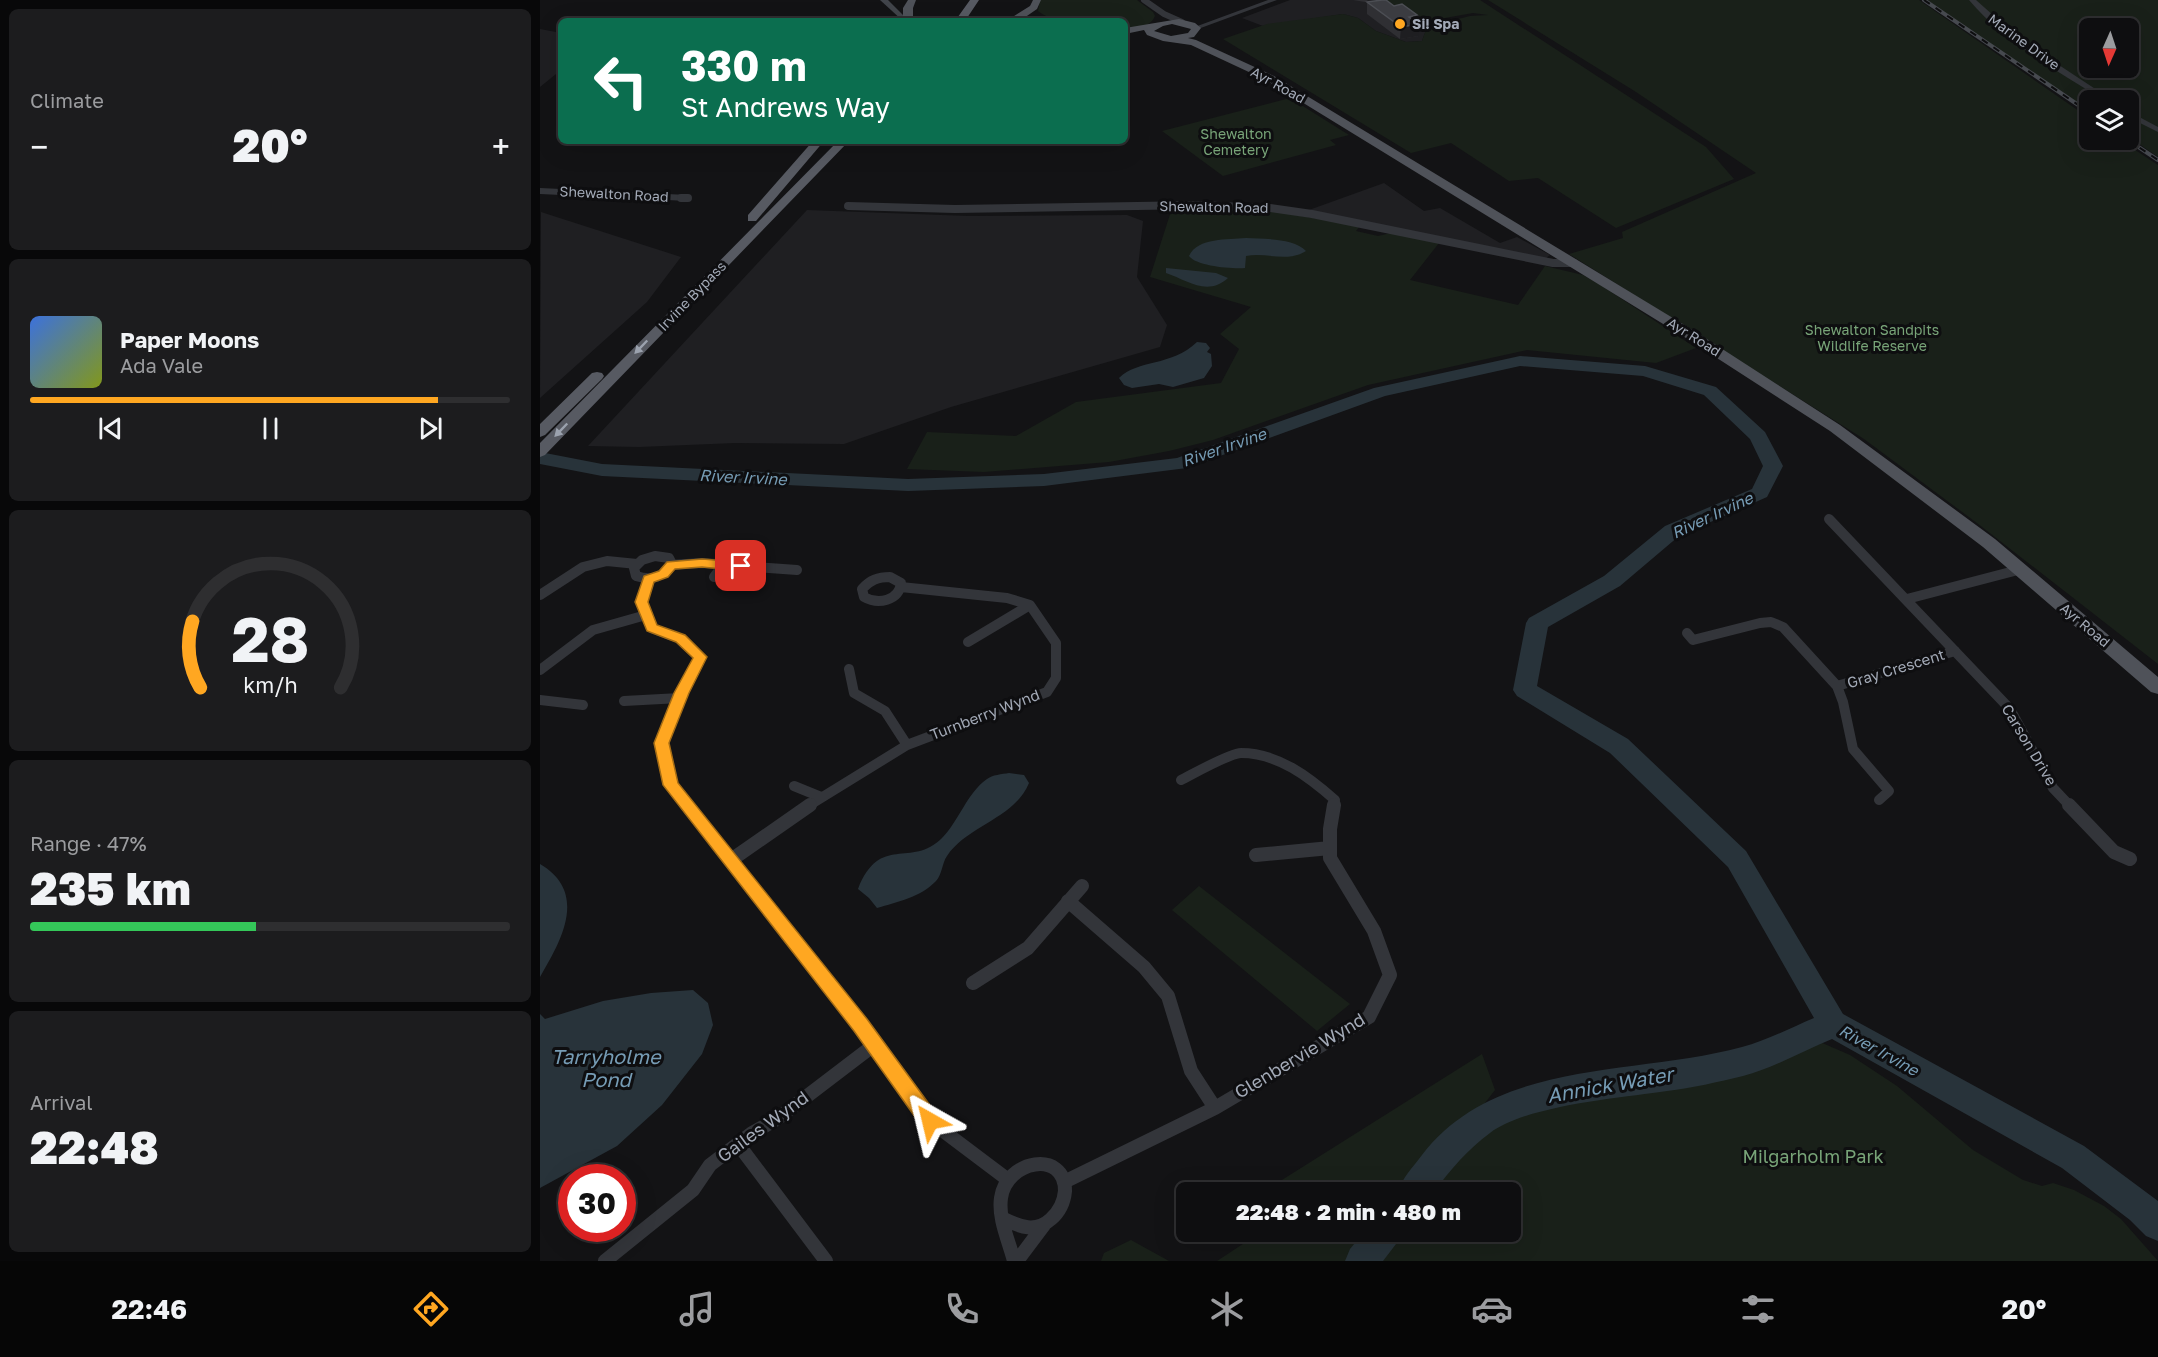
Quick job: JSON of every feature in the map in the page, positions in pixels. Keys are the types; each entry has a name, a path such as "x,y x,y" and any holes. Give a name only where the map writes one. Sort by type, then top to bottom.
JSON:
{"highway":[{"path":"952,18 964,0"},
{"path":"962,18 975,0"},
{"path":"741,230 816,144"},
{"name":"Irvine Bypass","path":"540,452 574,407 741,230 829,144"},
{"name":"Irvine Bypass","path":"540,432 574,407 712,275 841,144"},
{"path":"712,275 857,144"}],"main road":[{"path":"884,0 905,18"},
{"path":"907,18 912,0"},
{"path":"1036,3 1034,12 1047,18"},
{"path":"1015,18 1036,3"},
{"path":"1155,37 1149,30 1157,24 1183,22 1195,34"},
{"name":"Ayr Road","path":"1128,30 1157,24"},
{"name":"Ayr Road","path":"1128,32 1171,39 1195,34 1691,335 1835,428 1989,543 2158,687"}],"street":[{"path":"1144,0 1164,14 1183,22 1219,20"},
{"path":"1195,34 1219,20 1274,0"},
{"name":"Marine Drive","path":"1972,0 1993,22 2093,90"},
{"path":"1157,24 1164,14"},
{"path":"2139,119 2158,130"},
{"name":"Shewalton Road","path":"540,191 688,198"},
{"name":"Shewalton Road","path":"848,206 955,209 1197,205 1270,208 1312,214 1553,263 1574,263"},
{"name":"Carson Drive","path":"1829,519 2010,709 2053,788 2114,852 2130,859"},
{"path":"540,595 583,567 607,561 637,564 648,557 659,555 669,558 671,566"},
{"path":"637,564 634,573 636,576 648,579 664,574 671,566 702,563 797,570"},
{"path":"714,577 723,565"},
{"path":"1907,599 2018,570"},
{"path":"648,579 641,602 651,628 681,639 700,657 662,743 671,785 861,1025 930,1121 1007,1179"},
{"path":"901,587 1007,598 1030,605"},
{"path":"968,642 1030,605"},
{"name":"Turnberry Wynd","path":"731,860 821,797 907,745 1047,692 1056,678 1056,643 1030,605"},
{"path":"540,670 593,630 646,615"},
{"name":"Gray Crescent","path":"1687,633 1693,640 1771,622 1783,627 1837,686 1843,702 1853,749 1889,791 1879,800"},
{"name":"Gray Crescent","path":"1837,686 1955,651"},
{"path":"849,669 854,693 885,711 907,745"},
{"path":"624,701 680,698"},
{"path":"540,700 583,705"},
{"name":"Glenbervie Wynd","path":"1064,1182 1215,1108 1369,1017 1390,975 1374,931 1329,858 1335,800 1308,776 1271,758 1239,753 1181,780"},
{"path":"794,786 821,797"},
{"path":"1256,855 1330,848"},
{"path":"973,983 1028,948 1082,886"},
{"path":"1068,901 1144,967 1168,996 1191,1071 1215,1108"},
{"name":"Gailes Wynd","path":"605,1261 693,1190 710,1166 752,1133 777,1119 874,1046"},
{"path":"738,1144 826,1261"},
{"path":"1037,1164 1049,1166 1057,1171 1064,1182 1065,1196 1061,1209 1044,1225 1016,1261 1004,1219 999,1211 999,1200 1007,1179 1026,1166 1037,1164"},
{"path":"1004,1219 1016,1229 1032,1230 1044,1225"}],"shaded area":[{"path":"1290,0 1378,0 1418,15 1428,21 1427,27 1422,41 1406,42 1376,31 1358,18 1343,14 1263,26 1242,18"},
{"path":"540,29 558,32 558,72 540,87"},
{"path":"1384,183 1424,211 1440,208 1500,243 1517,237 1550,255 1545,259 1309,210"},
{"path":"807,210 968,216 1127,215 1143,221 1137,277 1167,325 1160,347 951,407 844,444 735,443 639,447 588,446"},
{"path":"541,212 681,257 647,302 540,398"}],"green space":[{"path":"1040,0 1137,0 1155,16 1146,25 1128,29 1128,18 1052,18 1038,11"},
{"path":"1378,0 1480,0 1706,147 1734,179 1616,228 1538,178 1509,181 1451,143 1411,153 1223,39 1267,24 1343,14 1358,18 1376,31 1406,42 1422,41 1427,27 1470,16 1488,15 1473,13 1428,21 1418,15 1406,15 1376,2"},
{"name":"Shewalton Sandpits Wildlife Reserve","path":"1488,0 1919,0 2079,111 2079,150 2135,150 2158,165 2158,664 1977,523 1864,439 1569,254 1623,238 1622,232 1756,173 1636,92"},
{"path":"1926,0 2158,0 2158,157 2139,144 2139,90 2079,90 2079,104"},
{"name":"Shewalton Cemetery","path":"1290,98 1349,135 1330,140 1336,145 1223,176 1162,131"},
{"path":"1172,208 1266,210 1360,226 1356,231 1378,236 1391,233 1439,243 1410,280 1518,305 1545,266 1583,275 1696,348 1656,363 1527,350 1368,385 1213,440 1109,462 984,472 907,469 927,432 1016,436 1076,402 1221,383 1239,349 1220,334 1251,307 1150,277"},
{"path":"1199,886 1350,1004 1317,1031 1172,910"},
{"name":"Milgarholm Park","path":"1820,1042 1850,1055 1897,1086 1973,1150 2023,1180 2042,1186 2053,1183 2074,1190 2104,1206 2121,1219 2158,1261 1376,1261 1389,1242 1521,1242 1521,1182 1434,1182 1470,1142 1499,1120 1561,1101 1637,1091 1660,1091 1701,1079 1720,1079 1752,1070 1791,1050"},
{"path":"1482,1054 1495,1090 1424,1182 1279,1182"},
{"path":"1131,1240 1169,1261 1101,1261 1104,1253"},
{"path":"1246,1242 1377,1242 1363,1261 1217,1261"}],"water":[{"path":"1246,238 1286,241 1306,251 1284,257 1246,256 1245,268 1206,264 1189,256 1199,245 1206,242"},
{"path":"1166,268 1216,273 1228,278 1220,284 1205,287 1166,273"},
{"path":"1197,342 1206,343 1210,348 1207,352 1211,354 1212,366 1204,378 1173,387 1159,384 1132,388 1124,385 1119,378 1136,368 1177,356"},
{"path":"1009,773 1024,775 1029,783 1022,795 1002,814 956,845 945,859 938,878 930,887 908,898 877,908 858,889 867,872 876,862 886,856 930,847 942,838 980,785 987,779"},
{"path":"540,864 555,876 564,889 567,903 562,933 540,977"},
{"name":"Tarryholme Pond","path":"693,990 708,1003 713,1025 702,1054 662,1105 617,1146 584,1164 558,1164 558,1178 540,1188 540,1014 545,1019 603,1001 651,993"}],"building":[{"path":"1386,0 1394,6 1402,4 1417,15 1409,17 1419,24 1401,27 1367,2"}],"waterway":[{"name":"River Irvine","path":"540,458 602,470 908,485 1044,480 1180,464 1380,392 1520,361 1645,371 1710,391 1758,436 1773,466 1760,493 1672,531 1612,581 1537,623 1525,690 1619,746 1737,859 1833,1024"},
{"name":"Annick Water","path":"1422,1182 1441,1156 1480,1121 1510,1107 1546,1096 1636,1079 1667,1077 1745,1061 1833,1024"},
{"name":"River Irvine","path":"1833,1024 2073,1157 2142,1208 2158,1224"},
{"name":"Annick Water","path":"1362,1261 1376,1242"}],"railway":[{"path":"1924,0 2079,106"},
{"path":"2139,147 2158,160"}],"place":[{"name":"Si! Spa","path":"1400,24"}],"route":[{"path":"741,566 702,563 671,566 664,574 648,579 641,602 651,628 681,639 700,657 681,693 662,743 671,785 861,1025 930,1121"}]}
